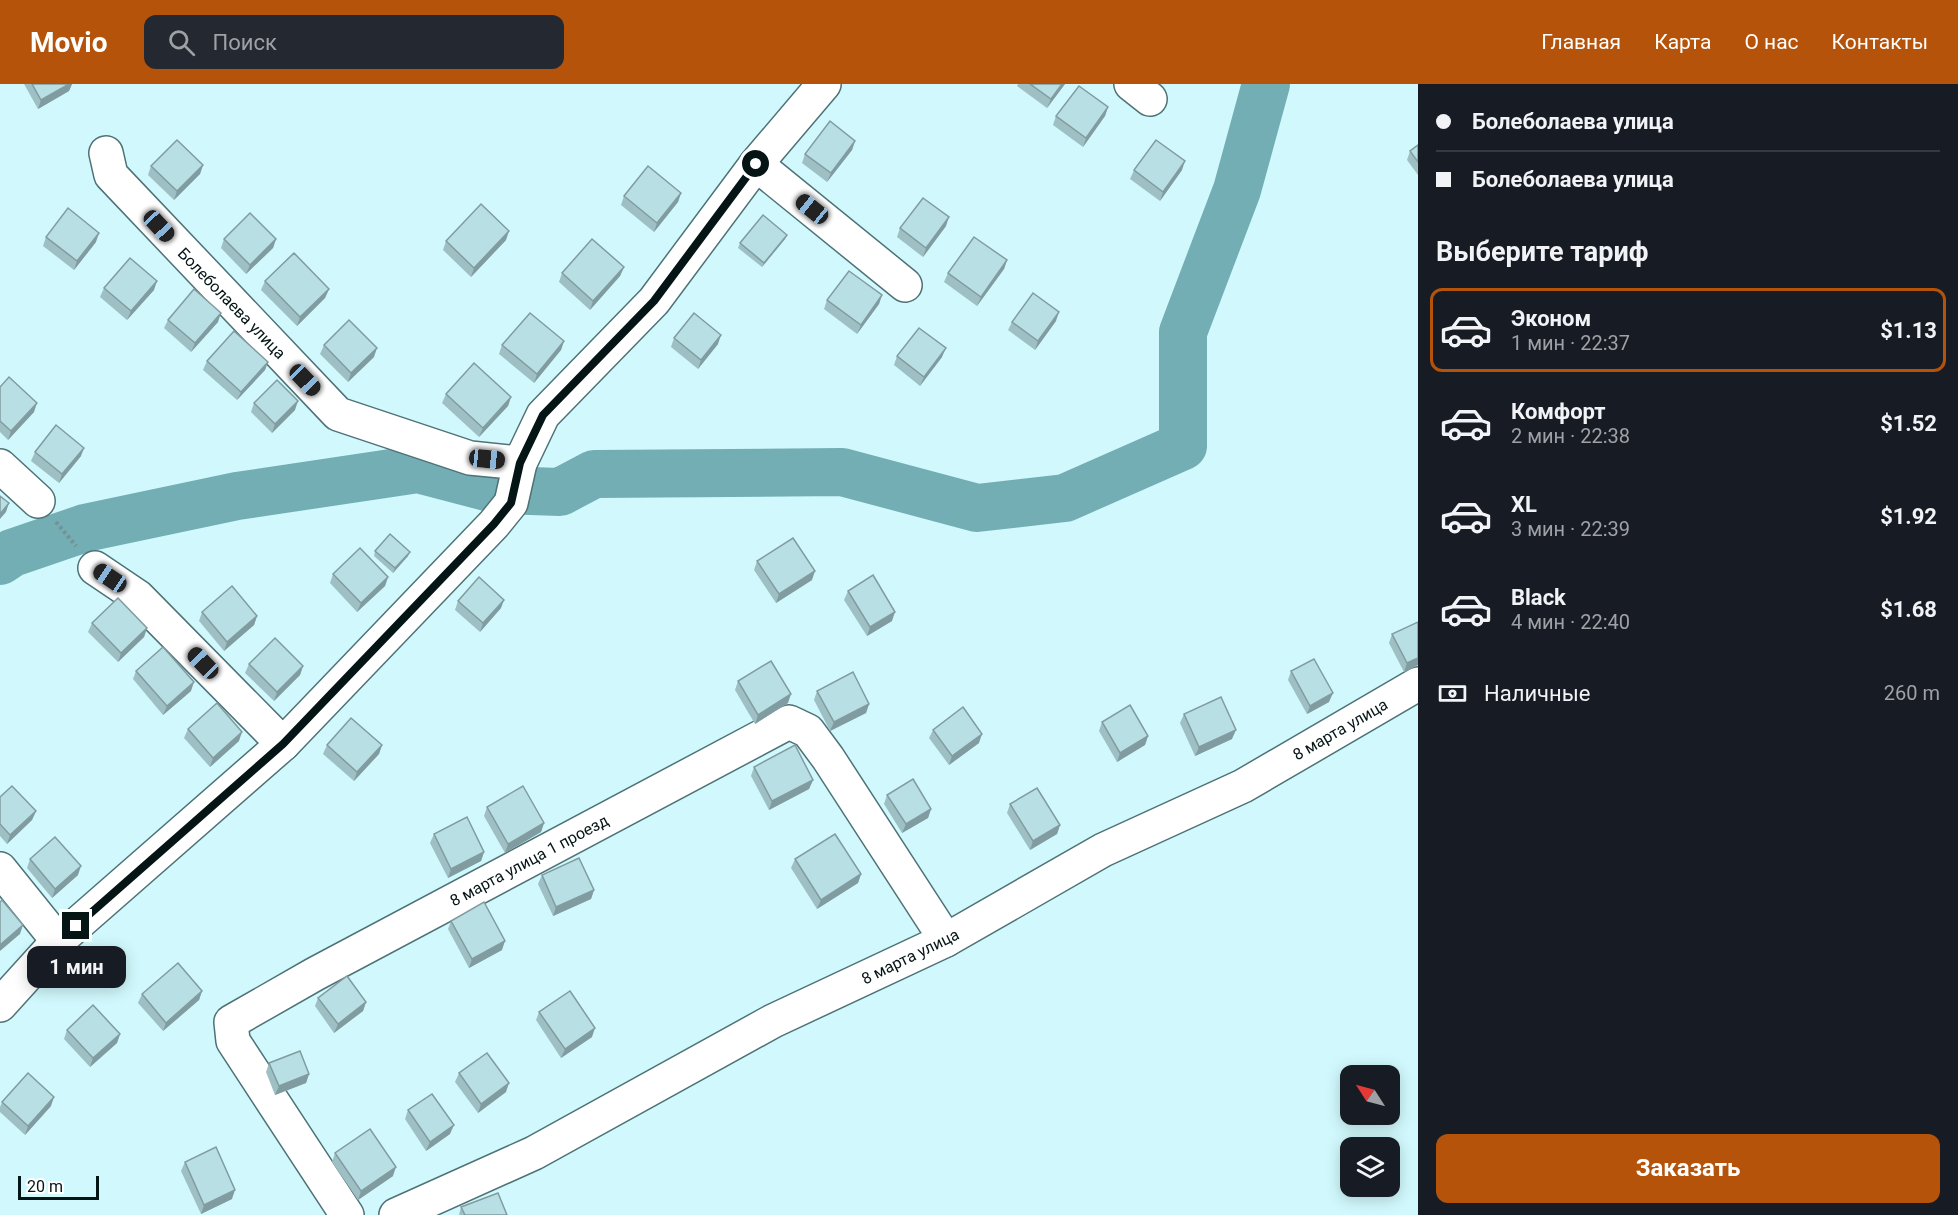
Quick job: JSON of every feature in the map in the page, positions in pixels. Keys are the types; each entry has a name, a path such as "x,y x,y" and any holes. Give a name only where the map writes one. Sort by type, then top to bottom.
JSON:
{"street":[{"path":"0,1005 58,941 283,744 494,524 511,503 520,463 543,415 654,301 756,164 824,84"},
{"name":"Болеболаева улица","path":"106,153 111,175 338,414 470,458 520,463"},
{"path":"756,164 905,285"},
{"path":"0,466 38,501"},
{"path":"96,568 138,597 283,744"},
{"name":"8 марта улица","path":"396,1215 534,1153 773,1022 946,940 1103,850 1243,786 1418,684"},
{"name":"8 марта улица 1 проезд","path":"347,1215 233,1041 231,1022 325,969 789,722 808,731 828,758 946,940"},
{"path":"0,869 58,941"}],"path":[{"path":"38,501 96,568"}],"building":[{"path":"32,84 69,84 41,100"},
{"path":"1030,84 1062,84 1051,99"},
{"path":"1079,86 1108,107 1086,138 1056,116"},
{"path":"830,121 855,141 831,173 805,154"},
{"path":"177,140 203,165 177,191 151,166"},
{"path":"1156,140 1185,161 1163,192 1134,170"},
{"path":"1418,145 1418,162 1410,151"},
{"path":"648,166 681,193 657,223 624,196"},
{"path":"923,198 949,217 926,248 900,228"},
{"path":"481,204 509,231 474,268 446,241"},
{"path":"68,208 99,233 77,261 46,237"},
{"path":"250,213 276,239 250,265 224,239"},
{"path":"763,215 787,235 764,263 740,243"},
{"path":"974,237 1007,260 981,297 948,273"},
{"path":"592,239 624,267 593,301 562,273"},
{"path":"294,253 329,289 300,317 265,281"},
{"path":"130,258 157,281 131,311 104,288"},
{"path":"849,271 882,295 861,325 827,300"},
{"path":"194,289 221,313 195,343 168,320"},
{"path":"1033,293 1059,312 1038,341 1012,322"},
{"path":"530,313 564,341 537,374 502,345"},
{"path":"694,313 721,335 701,360 674,338"},
{"path":"349,320 377,348 351,373 324,345"},
{"path":"919,328 946,348 924,377 897,356"},
{"path":"234,331 268,362 241,392 207,361"},
{"path":"474,363 511,397 483,428 446,394"},
{"path":"9,377 37,403 11,431 0,421 0,387"},
{"path":"277,380 298,401 275,424 254,403"},
{"path":"56,425 84,448 62,474 35,452"},
{"path":"0,496 9,503 0,514"},
{"path":"390,534 410,552 395,568 375,551"},
{"path":"793,538 815,571 779,594 757,561"},
{"path":"360,548 388,577 361,603 333,574"},
{"path":"873,575 895,612 870,627 848,591"},
{"path":"479,577 504,600 483,623 458,601"},
{"path":"232,586 257,616 227,642 202,612"},
{"path":"118,598 147,628 121,653 92,623"},
{"path":"1418,622 1418,658 1407,663 1392,634"},
{"path":"275,638 303,666 277,692 249,664"},
{"path":"163,647 194,682 167,706 136,671"},
{"path":"1314,659 1333,693 1310,706 1291,671"},
{"path":"771,661 791,694 758,715 738,681"},
{"path":"853,672 869,704 834,722 817,691"},
{"path":"1221,697 1236,730 1199,747 1184,714"},
{"path":"217,703 242,732 213,758 188,729"},
{"path":"1130,705 1148,736 1120,753 1102,722"},
{"path":"963,707 982,734 952,756 933,730"},
{"path":"351,718 382,745 357,772 327,745"},
{"path":"795,745 813,780 772,801 754,767"},
{"path":"913,779 931,809 906,824 887,795"},
{"path":"12,786 36,811 10,835 0,824 0,797"},
{"path":"523,786 544,823 508,844 487,807"},
{"path":"1037,788 1060,825 1033,841 1010,804"},
{"path":"467,817 484,852 451,869 434,834"},
{"path":"835,834 861,874 821,900 795,859"},
{"path":"55,837 81,866 55,889 30,859"},
{"path":"579,858 594,890 556,907 542,875"},
{"path":"2,900 23,925 0,945 0,902"},
{"path":"484,902 505,941 472,959 451,921"},
{"path":"178,963 202,991 166,1023 142,994"},
{"path":"347,976 366,1002 338,1024 318,998"},
{"path":"570,991 595,1028 565,1049 539,1012"},
{"path":"93,1005 120,1034 93,1058 67,1030"},
{"path":"300,1051 309,1074 279,1086 269,1063"},
{"path":"487,1053 509,1083 481,1104 459,1073"},
{"path":"28,1073 54,1097 28,1126 2,1102"},
{"path":"432,1094 454,1125 430,1142 408,1110"},
{"path":"370,1129 396,1167 361,1191 335,1153"},
{"path":"216,1147 235,1190 204,1205 185,1162"},
{"path":"498,1193 507,1215 465,1215 461,1207"}],"waterway":[{"path":"0,561 12,553 85,528 237,496 418,469 498,490 560,492 594,474 842,472 977,508 1065,498 1183,446 1183,332 1237,190 1266,84"}],"route":[{"path":"76,926 283,744 494,524 511,503 520,463 543,415 654,301 756,164"}]}
